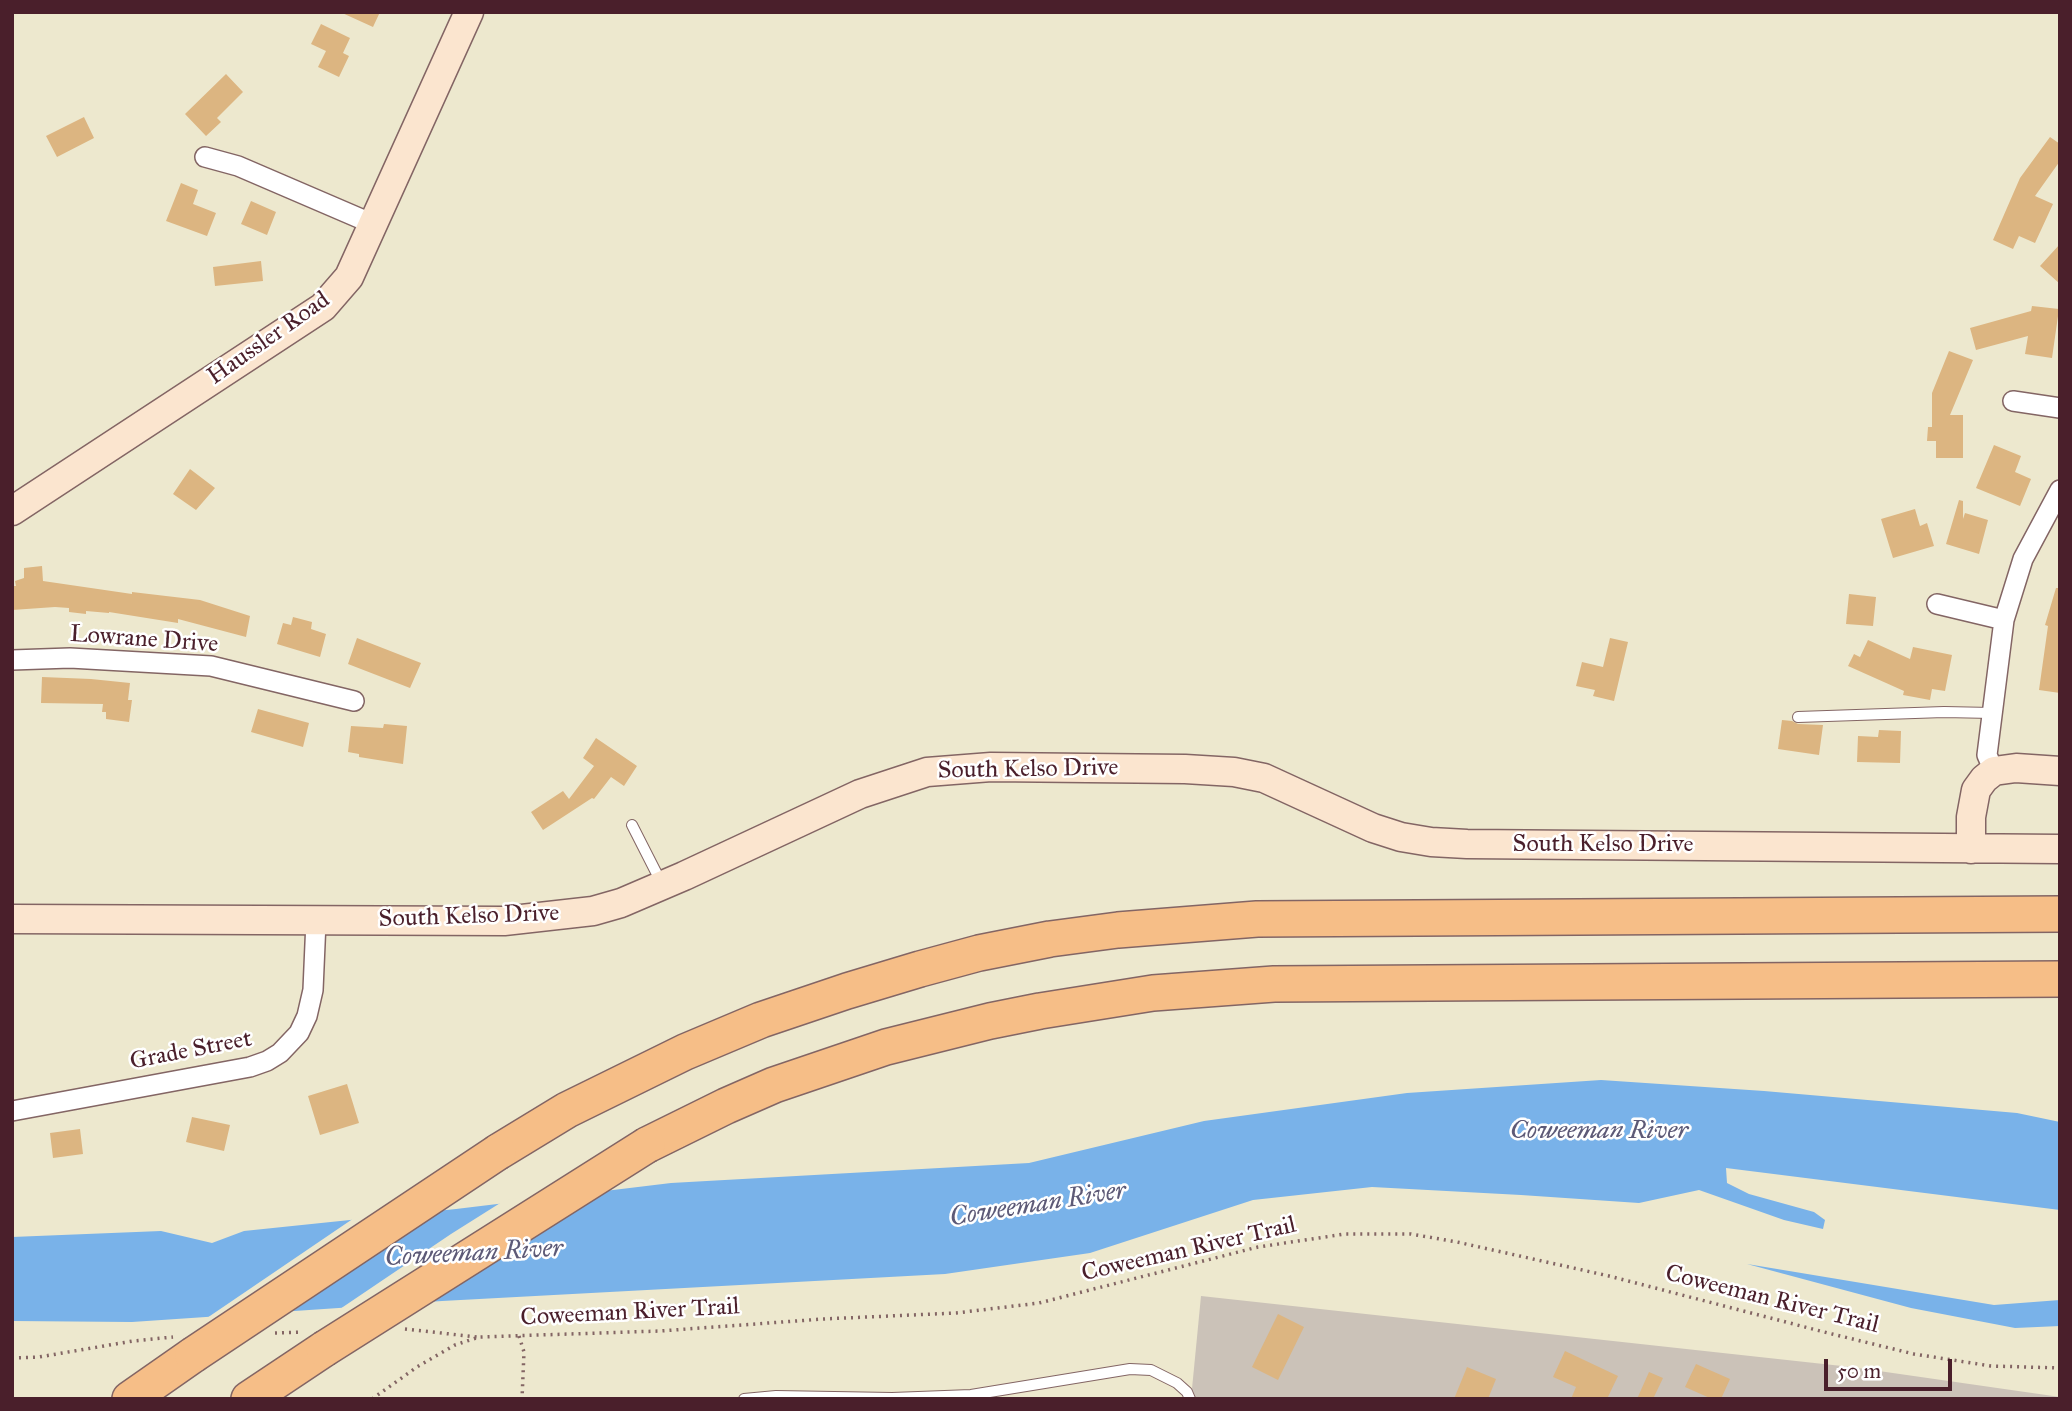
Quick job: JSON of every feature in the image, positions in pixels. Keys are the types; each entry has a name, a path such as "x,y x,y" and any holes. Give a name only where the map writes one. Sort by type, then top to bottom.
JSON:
{"highway":[{"path":"130,1399 498,1153 567,1111 685,1052 761,1020 847,991 955,960 1050,939 1118,930 1257,919 2060,914"},
{"path":"249,1399 647,1145 774,1085 886,1047 1015,1016 1153,993 1274,984 2060,979"}],"main road":[{"name":"Haussler Road","path":"12,511 323,307 349,277 469,12"},
{"name":"South Kelso Drive","path":"12,919 504,921 593,911 621,903 827,808 898,780 927,772 991,767 1234,772 1265,778 1373,828 1430,842 2060,849"},
{"path":"1971,849 1971,817 1976,790 1984,779 1994,771 2015,768 2060,771"}],"street":[{"path":"205,157 238,166 373,224"},
{"path":"2013,401 2060,408"},
{"path":"1994,771 1987,755 2004,620 2023,559 2060,490"},
{"path":"1937,604 2004,620"},
{"name":"Lowrane Drive","path":"12,660 70,658 211,666 354,701"},
{"name":"Grade Street","path":"12,1111 250,1067 268,1061 280,1053 299,1033 307,1016 313,990 316,921"}],"lane":[{"path":"1798,717 1917,712 1992,713"},
{"path":"632,825 662,885"},
{"path":"744,1399 776,1396 892,1398 971,1395 1130,1369 1151,1370 1177,1383 1190,1399"}],"path":[{"name":"Coweeman River Trail","path":"372,1399 417,1367 455,1345 479,1337 660,1331 956,1313 1039,1303 1258,1247 1345,1234 1411,1234 1457,1242 1609,1276 1914,1354 1991,1366 2060,1368"},
{"path":"520,1336 524,1352 522,1399"}],"shaded area":[{"path":"1201,1296 1851,1367 2060,1399 1191,1399"}],"water":[{"name":"Coweeman River","path":"1601,1080 2017,1113 2060,1122 2060,1210 1726,1168 1727,1183 1749,1194 1814,1212 1825,1220 1823,1229 1784,1220 1699,1190 1639,1203 1372,1187 1253,1200 1090,1253 945,1274 442,1301 132,1322 12,1321 12,1237 161,1231 212,1243 244,1231 671,1183 1029,1163 1204,1121 1407,1093"},
{"path":"1747,1264 1994,1305 2060,1300 2060,1326 2015,1328 1911,1308"}],"pier":[{"path":"613,1187 421,1306 337,1311 505,1200"},
{"path":"445,1207 287,1315 204,1320 357,1216"}],"building":[{"path":"340,12 380,12 373,27"},
{"path":"321,24 350,38 343,53 349,56 339,77 318,67 326,51 311,44"},
{"path":"226,74 243,92 217,118 221,122 206,136 185,114"},
{"path":"84,117 94,138 57,157 46,136"},
{"path":"2050,137 2060,144 2060,161 2035,196 2053,204 2035,243 2019,236 2013,249 1993,240 2020,178"},
{"path":"181,183 198,190 193,204 216,213 207,236 166,221"},
{"path":"251,201 276,212 267,235 241,224"},
{"path":"2060,244 2060,284 2040,266"},
{"path":"261,261 263,281 215,286 213,267"},
{"path":"2032,306 2059,309 2052,358 2025,354 2028,336 1976,350 1970,328 2031,311"},
{"path":"1949,351 1973,360 1950,415 1963,415 1963,458 1936,458 1936,441 1927,441 1928,427 1932,427 1932,393"},
{"path":"1994,445 2021,456 2015,472 2031,479 2020,506 1976,488"},
{"path":"190,469 215,488 196,510 173,494"},
{"path":"1959,500 1963,501 1963,519 1965,513 1988,520 1979,554 1946,544"},
{"path":"1915,509 1920,526 1927,523 1934,546 1893,558 1881,519"},
{"path":"42,566 43,581 132,594 200,600 250,616 246,637 178,619 178,623 109,612 69,612 69,608 55,607 12,610 12,586 16,586 15,581 24,578 24,568"},
{"path":"2056,588 2060,588 2060,693 2039,690 2048,626 2045,625"},
{"path":"1849,594 1876,597 1873,626 1846,624"},
{"path":"293,617 312,622 311,629 326,634 320,657 277,644 283,623 291,625"},
{"path":"357,638 421,663 410,688 348,664"},
{"path":"1610,638 1628,642 1614,701 1593,696 1595,690 1576,686 1582,662 1603,667"},
{"path":"1868,640 1910,659 1913,647 1952,655 1945,691 1932,689 1930,700 1903,695 1904,691 1848,666 1854,654 1860,657"},
{"path":"42,677 130,683 128,700 132,700 129,722 106,719 106,712 102,712 103,704 41,703"},
{"path":"258,709 309,723 303,747 251,732"},
{"path":"1782,720 1823,725 1819,755 1778,749"},
{"path":"384,724 407,726 403,764 359,757 359,754 348,752 351,726 383,728"},
{"path":"1879,730 1901,731 1900,763 1857,762 1858,736 1878,737"},
{"path":"596,738 637,766 624,786 611,777 594,799 543,830 531,812 563,791 569,799 594,766 583,758"},
{"path":"347,1084 359,1123 320,1135 308,1096"},
{"path":"192,1117 230,1125 224,1151 186,1142"},
{"path":"80,1129 83,1154 53,1158 50,1133"},
{"path":"1278,1314 1304,1327 1278,1380 1252,1367"},
{"path":"1565,1351 1618,1376 1607,1399 1571,1399 1576,1387 1553,1377"},
{"path":"1696,1364 1730,1379 1721,1399 1712,1399 1685,1387"},
{"path":"1467,1367 1496,1379 1488,1399 1454,1399"},
{"path":"1649,1372 1663,1378 1653,1399 1637,1399"}]}
